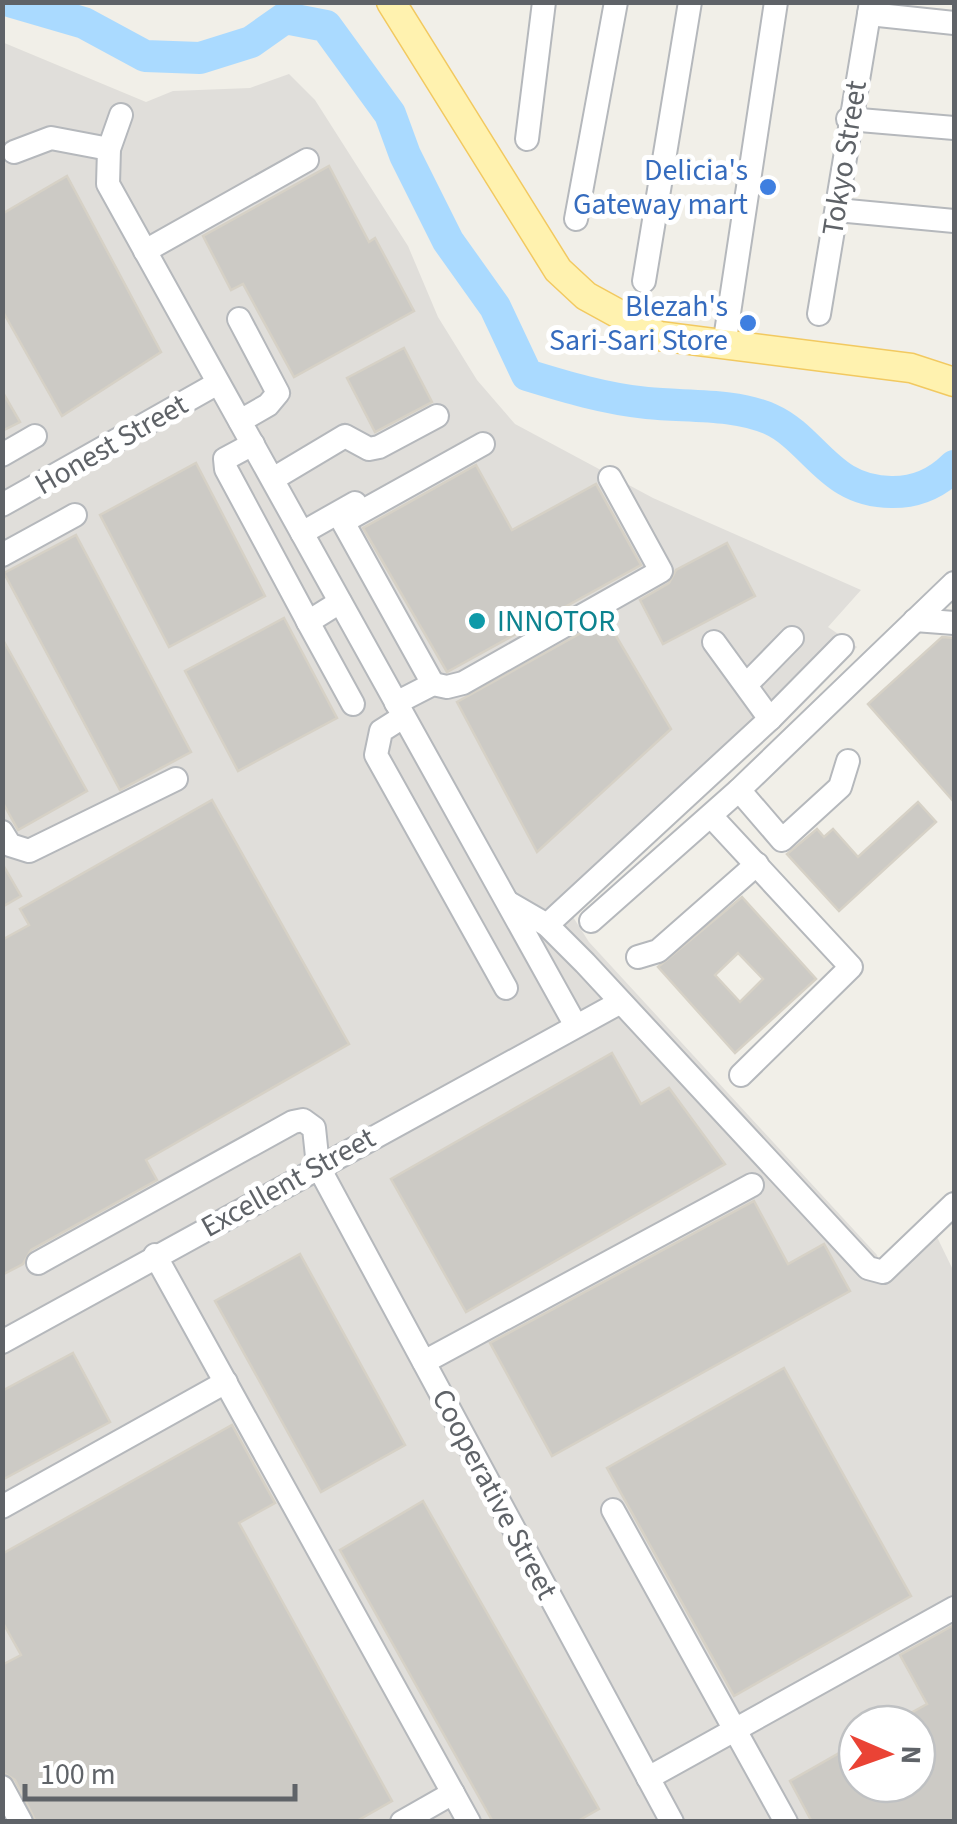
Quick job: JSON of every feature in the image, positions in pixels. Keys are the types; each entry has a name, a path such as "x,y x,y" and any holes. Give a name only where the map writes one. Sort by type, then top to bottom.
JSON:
{"main road":[{"path":"391,2 558,270 586,296 638,327 676,341 911,368 954,382"}],"street":[{"path":"526,138 544,2"},
{"path":"576,219 616,2"},
{"path":"644,280 690,2"},
{"path":"724,346 776,2"},
{"path":"870,8 954,23"},
{"name":"Tokyo Street","path":"819,314 848,119 870,8"},
{"path":"122,115 109,148 108,184 576,1026"},
{"path":"848,119 954,128"},
{"path":"14,152 51,138 109,148"},
{"path":"146,252 307,160"},
{"path":"837,210 954,221"},
{"path":"238,319 278,393 268,405 240,421"},
{"name":"Honest Street","path":"2,504 218,383"},
{"path":"272,479 344,436 369,449 379,447 437,416"},
{"path":"261,535 298,525 488,434 343,522 432,684"},
{"path":"2,456 36,436"},
{"path":"253,444 224,464 354,704"},
{"path":"506,988 376,754 381,731 432,684 448,687 463,682 661,571 610,478"},
{"path":"2,555 75,516"},
{"path":"323,571 359,551"},
{"path":"591,921 712,816 954,583"},
{"path":"308,622 340,602"},
{"path":"915,620 954,623"},
{"path":"747,684 792,638"},
{"path":"714,642 770,718"},
{"path":"547,925 842,646"},
{"path":"739,790 782,840 840,787 848,761"},
{"path":"2,832 10,845 29,851 176,780"},
{"path":"712,816 851,967 741,1075"},
{"path":"638,957 658,952 758,864"},
{"path":"506,901 547,925 868,1268 883,1272 954,1204"},
{"name":"Excellent Street","path":"2,1342 620,1003"},
{"name":"Cooperative Street","path":"38,1264 293,1122 303,1120 314,1128 318,1166 672,1822"},
{"path":"424,1362 752,1185"},
{"path":"156,1255 470,1822"},
{"path":"2,1507 226,1382"},
{"path":"612,1510 786,1822"},
{"path":"648,1778 954,1608"},
{"path":"2,1787 21,1822"},
{"path":"402,1822 453,1792"}],"shaded area":[{"path":"2,42 146,102 173,91 250,88 289,74 315,100 408,246 438,317 477,380 515,424 653,498 861,590 828,627 857,647 573,917 589,942 877,1255 883,1278 937,1237 954,1272 954,1821 3,1821"}],"building":[{"path":"329,166 369,242 375,238 414,311 294,377 243,284 231,290 203,236"},
{"path":"67,176 161,352 62,416 2,310 2,214"},
{"path":"404,348 432,402 375,432 347,378"},
{"path":"2,391 20,422 2,431"},
{"path":"196,463 265,596 169,647 100,515"},
{"name":"INNOTOR","path":"476,465 512,530 596,484 641,565 447,672 363,528"},
{"path":"76,535 191,752 120,790 4,573"},
{"path":"727,543 755,596 663,644 640,600 669,583 676,570"},
{"path":"284,618 337,718 238,771 185,671"},
{"path":"606,619 671,729 537,852 457,702"},
{"path":"942,637 954,638 954,802 868,704"},
{"path":"2,638 87,791 18,830 2,801"},
{"path":"212,800 349,1044 146,1160 157,1180 31,1250 23,1264 2,1275 2,940 29,925 20,909"},
{"path":"918,802 936,822 839,911 787,854 817,829 824,837 833,829 858,857"},
{"path":"2,863 21,896 2,907"},
{"path":"742,897 816,979 735,1053 658,967","holes":["738,953 763,979 740,1002 715,975"]},
{"path":"612,1053 641,1104 669,1088 725,1164 466,1312 391,1179"},
{"path":"754,1201 788,1264 824,1244 850,1291 552,1456 490,1343"},
{"path":"300,1254 405,1445 321,1492 215,1301"},
{"path":"73,1353 110,1422 2,1480 2,1391"},
{"path":"784,1368 911,1596 734,1696 607,1468"},
{"path":"232,1425 275,1503 239,1523 392,1801 355,1822 36,1822 15,1780 2,1772 2,1665 21,1655 2,1621 2,1554"},
{"path":"423,1501 599,1809 576,1822 493,1822 340,1550"},
{"path":"954,1625 954,1822 812,1822 790,1781 837,1754 837,1804 937,1804 937,1704 927,1704 900,1655"}],"waterway":[{"path":"12,2 84,23 145,56 200,58 251,42 285,18 326,26 390,114 405,155 448,241 495,307 527,375 616,399 756,414 786,428 838,475 871,490 902,492 919,488 954,466"}],"place":[{"name":"Delicia's Gateway mart","path":"768,187"},
{"name":"Blezah's Sari-Sari Store","path":"748,323"},
{"name":"INNOTOR","path":"477,621"}]}
